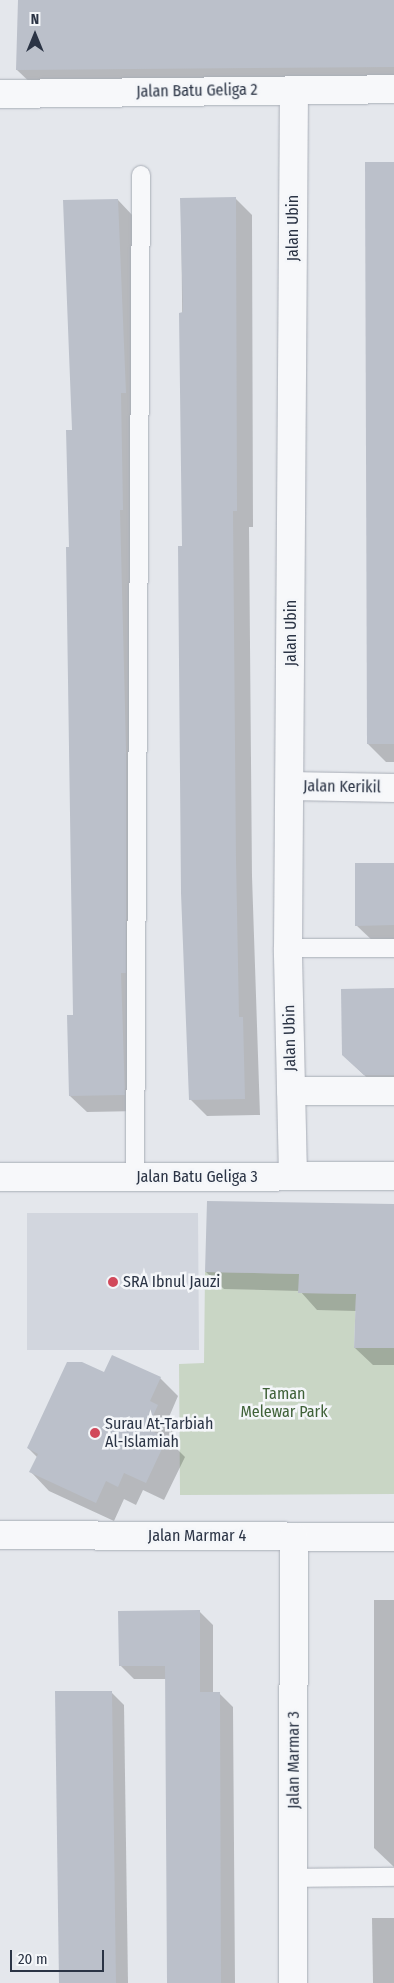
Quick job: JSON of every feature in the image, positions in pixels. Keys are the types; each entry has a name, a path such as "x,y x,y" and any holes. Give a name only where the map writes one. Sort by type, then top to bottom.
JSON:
{"street":[{"name":"Jalan Batu Geliga 2","path":"0,94 394,89"},
{"name":"Jalan Ubin","path":"293,1176 288,948 294,90"},
{"name":"Jalan Kerikil","path":"290,786 394,788"},
{"path":"291,1091 394,1091"},
{"name":"Jalan Batu Geliga 3","path":"0,1177 394,1176"},
{"name":"Jalan Marmar 4","path":"0,1535 394,1537"},
{"name":"Jalan Marmar 3","path":"293,1983 294,1537"}],"lane":[{"path":"135,1177 141,176"},
{"path":"288,948 394,948"},
{"path":"293,1878 394,1877"}],"shaded area":[{"name":"SRA Ibnul Jauzi","path":"27,1213 198,1213 199,1350 27,1350"}],"green space":[{"name":"Taman Melewar Park","path":"205,1272 299,1274 299,1293 356,1294 354,1348 394,1348 394,1494 180,1495 179,1364 204,1363"}],"building":[{"path":"18,0 394,0 394,67 16,70"},
{"path":"365,162 394,162 394,744 367,744"},
{"path":"236,197 237,511 233,511 236,859 239,1017 243,1017 245,1099 189,1100 181,893 178,546 182,546 179,313 183,312 180,198"},
{"path":"118,199 126,393 121,393 123,510 120,510 126,747 126,973 121,973 125,1095 69,1096 67,1015 73,1015 66,547 69,547 66,430 72,430 63,200"},
{"path":"355,863 394,863 394,925 355,926"},
{"path":"394,988 394,1075 364,1075 342,1055 341,989"},
{"path":"207,1201 394,1204 394,1348 354,1348 356,1294 298,1293 299,1274 205,1272"},
{"name":"Surau At-Tarbiah Al-Islamiah","path":"112,1355 161,1377 150,1401 158,1405 147,1429 167,1438 146,1483 124,1473 118,1487 106,1481 96,1503 29,1472 38,1454 27,1448 67,1362 82,1362 104,1372"},
{"path":"200,1610 200,1692 220,1692 221,1983 167,1983 165,1666 119,1666 118,1611"},
{"path":"55,1691 112,1691 116,1983 59,1983"}],"place":[{"name":"SRA Ibnul Jauzi","path":"113,1282"},
{"name":"Surau At-Tarbiah Al-Islamiah","path":"95,1433"}]}
